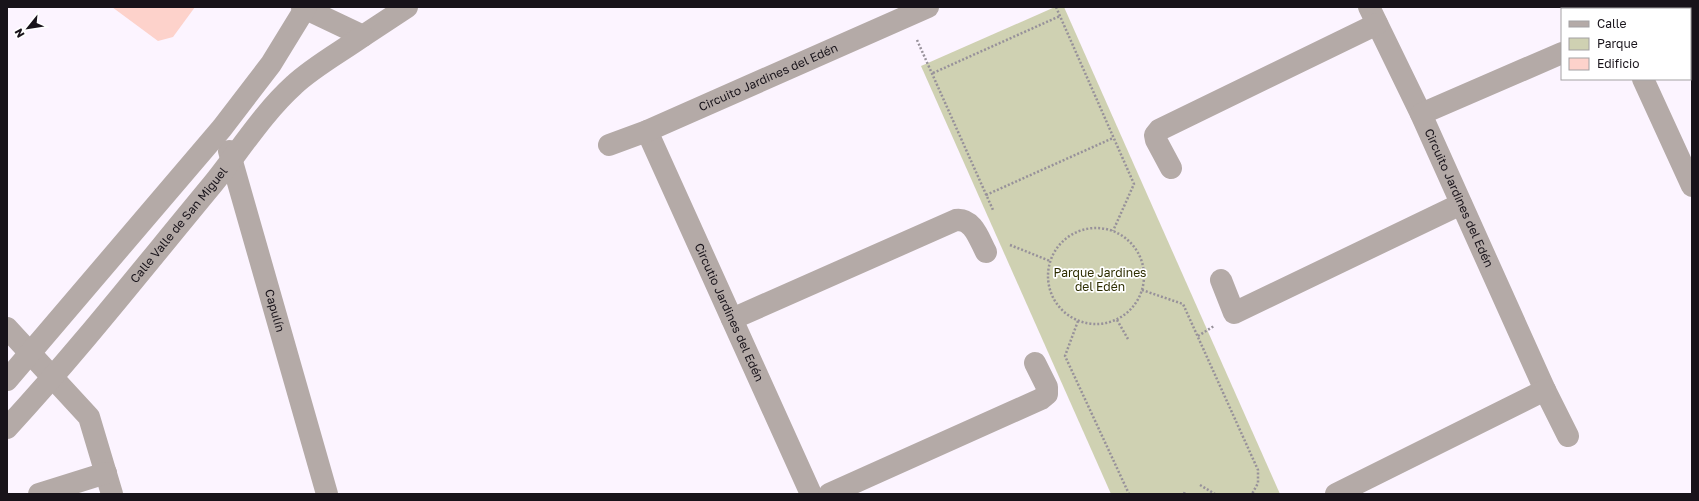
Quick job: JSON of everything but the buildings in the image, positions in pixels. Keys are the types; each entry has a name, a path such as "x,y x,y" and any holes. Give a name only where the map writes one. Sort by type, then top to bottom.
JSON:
{"street":[{"name":"Calle Valle de San Miguel","path":"7,428 54,377 232,161 262,119 295,83 407,7"},
{"name":"Circuito Jardines del Edén","path":"609,145 647,131 928,7"},
{"path":"7,380 222,128 271,64 304,8 363,36"},
{"path":"1171,168 1156,140 1155,135 1159,130 1373,15"},
{"name":"Circuito Jardines del Edén","path":"1373,15 1421,114 1545,390 1568,436"},
{"path":"1421,114 1561,53"},
{"path":"271,64 295,83"},
{"path":"1643,80 1692,186"},
{"name":"Capulín","path":"222,128 327,494"},
{"name":"Circutio Jardines del Edén","path":"647,131 811,494"},
{"path":"1221,280 1234,312 1461,204"},
{"path":"732,319 956,220 963,219 970,223 986,252"},
{"path":"7,328 90,417 112,494"},
{"path":"829,494 1041,399 1047,394 1047,387 1035,363"},
{"path":"1336,494 1545,390"},
{"path":"39,494 106,473"}],"path":[{"path":"1056,7 1134,184 1114,231"},
{"path":"906,16 933,73 996,216"},
{"path":"933,73 1060,16"},
{"path":"986,195 1114,138"},
{"path":"1098,228 1114,231 1127,239 1137,252 1143,266 1144,282 1140,298 1130,310 1117,320 1102,324 1086,324 1071,318 1059,307 1051,293 1048,278 1050,262 1057,248 1068,237 1075,233 1083,230 1098,228"},
{"path":"1008,244 1050,262"},
{"path":"1142,290 1183,304 1258,470 1258,483 1252,494"},
{"path":"1117,320 1128,339"},
{"path":"1078,321 1066,356 1129,494"},
{"path":"1200,485 1215,494"}],"green space":[{"name":"Parque Jardines del Edén","path":"1055,7 1064,7 1280,494 1111,494 921,66"}]}
